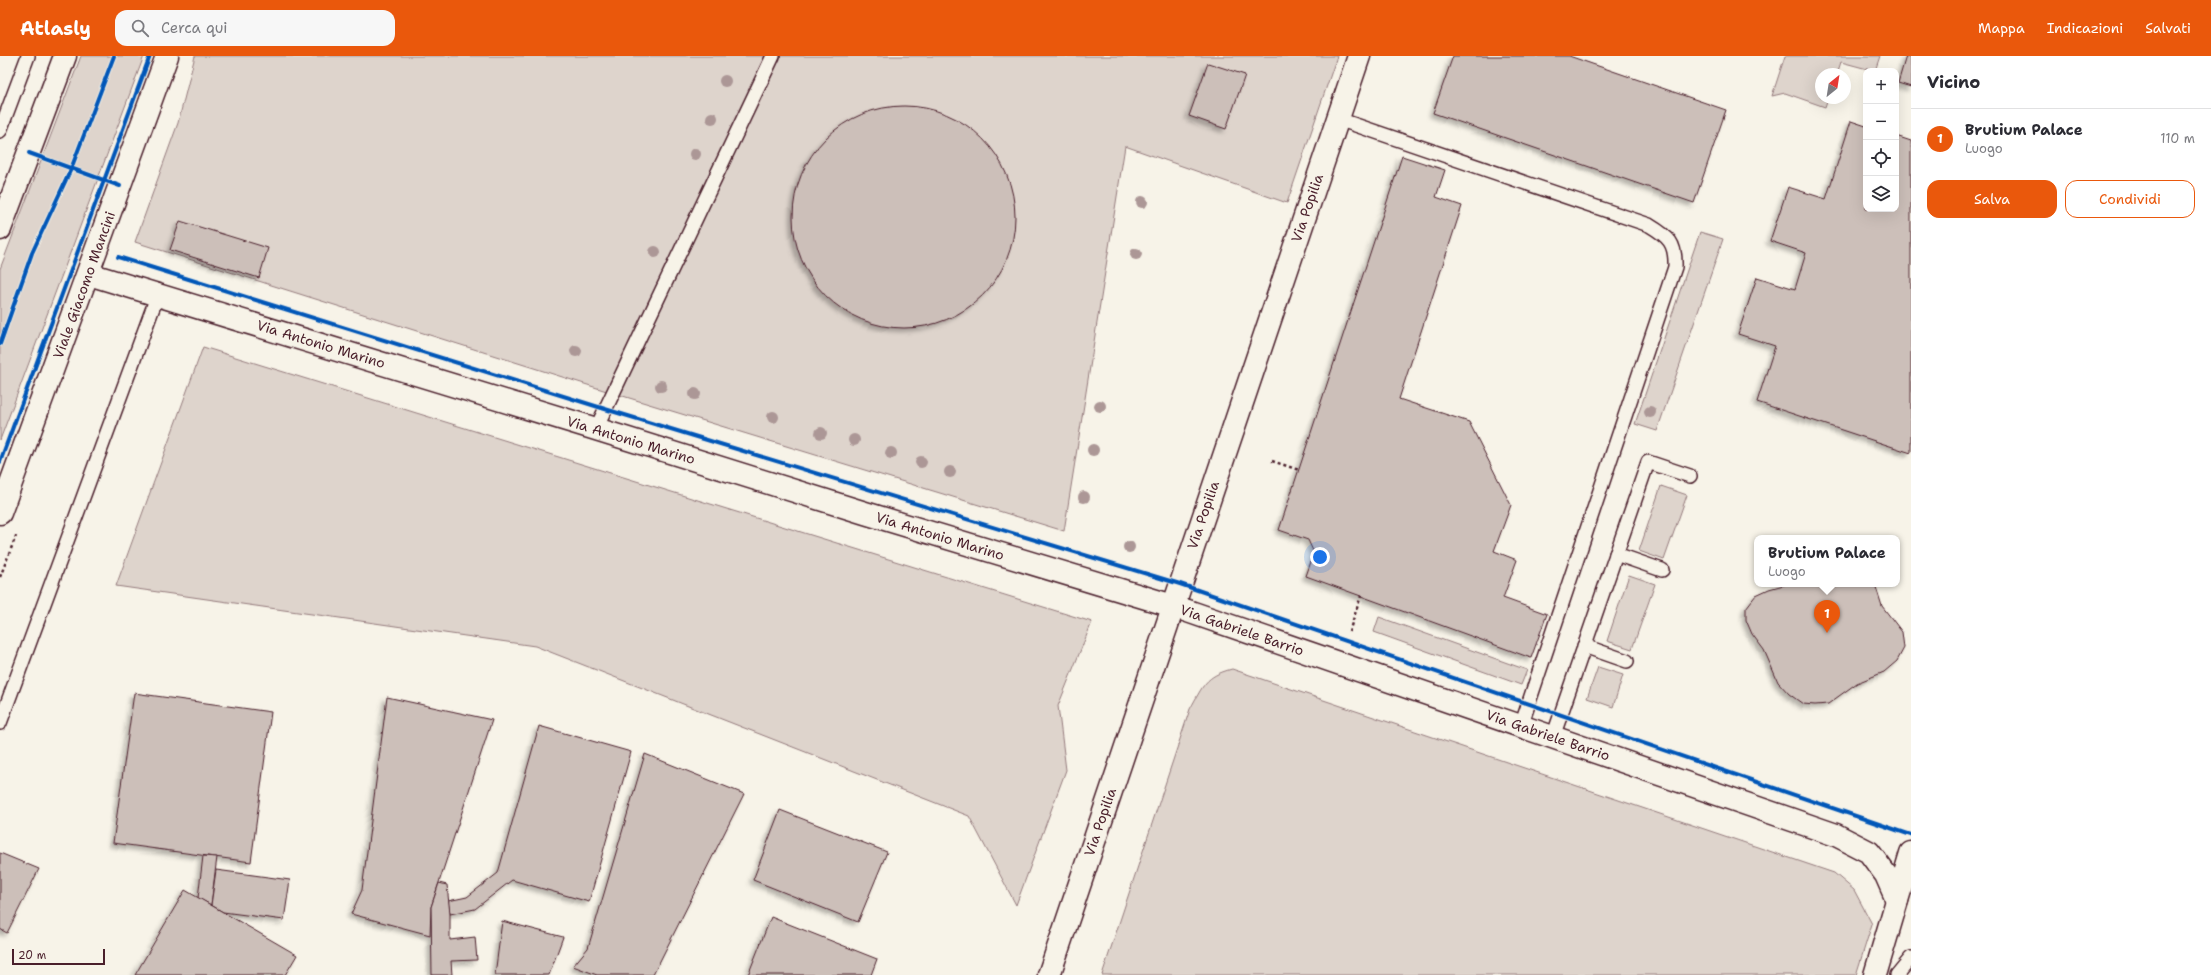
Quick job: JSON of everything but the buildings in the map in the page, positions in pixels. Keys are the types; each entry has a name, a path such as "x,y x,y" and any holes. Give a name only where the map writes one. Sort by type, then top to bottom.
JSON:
{"street":[{"path":"0,230 65,56"},
{"name":"Viale Giacomo Mancini","path":"0,513 89,274 167,56"},
{"name":"Via Popilia","path":"1049,975 1359,56"},
{"name":"Via Antonio Marino","path":"89,274 865,513 1173,606"},
{"name":"Via Gabriele Barrio","path":"1173,606 1836,835 1869,852 1886,875 1897,900"},
{"path":"1875,975 1911,853"}],"lane":[{"path":"0,132 28,56"},
{"path":"596,429 773,56"},
{"path":"1338,119 1649,225 1664,234 1672,243 1675,255 1675,267 1642,355 1521,726"},
{"path":"0,723 158,294"},
{"path":"1553,737 1648,462 1690,476"},
{"path":"1616,554 1662,570"},
{"path":"1584,646 1627,661"},
{"path":"1897,975 1911,958"}],"path":[{"path":"1272,461 1299,470"},
{"path":"1349,632 1361,596"}],"shaded area":[{"path":"81,56 144,56 0,440 0,269"},
{"path":"195,56 1337,56 1287,203 1125,146 1064,531 613,393 135,242 178,123"},
{"path":"1785,56 1880,56 1876,68 1864,68 1841,62 1839,68 1815,68 1815,104 1785,93 1772,96"},
{"path":"1816,104 1826,104 1825,107"},
{"path":"1700,232 1723,239 1657,431 1635,424"},
{"path":"203,347 1092,622 1058,706 1066,770 1016,905 969,816 535,646 116,586"},
{"path":"1661,486 1687,495 1664,560 1639,551"},
{"path":"1629,575 1655,584 1632,649 1607,641"},
{"path":"1379,617 1527,670 1521,685 1374,632"},
{"path":"1598,667 1623,675 1613,707 1587,698"},
{"path":"1232,669 1834,873 1854,890 1872,924 1856,975 1102,975 1190,709 1202,688 1210,679"}],"cycle path":[{"path":"0,344 32,253 71,169 114,56"},
{"path":"0,462 150,56"},
{"path":"29,153 120,186"},
{"path":"118,257 605,409 1180,584 1911,835"}],"place":[{"name":"Brutium Palace","path":"1827,633"}]}
